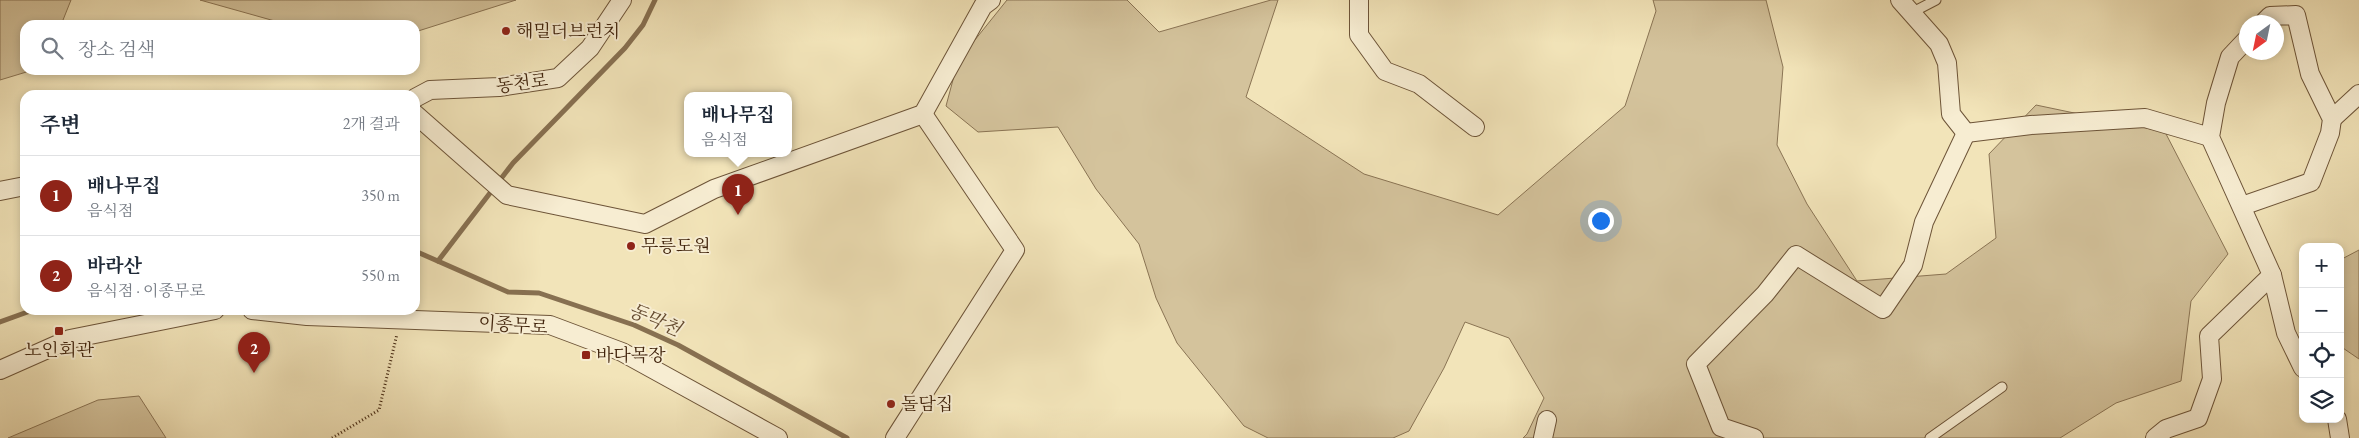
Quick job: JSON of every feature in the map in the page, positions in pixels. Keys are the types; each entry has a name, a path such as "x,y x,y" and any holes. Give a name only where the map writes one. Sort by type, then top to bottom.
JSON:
{"street":[{"name":"동천로","path":"420,95 430,90 499,86 558,78 590,48 622,0"},
{"path":"420,118 507,195 645,224 714,188 923,114 982,6 991,0"},
{"path":"1359,0 1359,34 1385,71 1419,84 1475,127"},
{"path":"1906,6 1939,44 1947,63 1950,114 1966,133"},
{"path":"2242,206 2311,182 2330,133 2332,118 2310,74 2296,14 2283,15"},
{"path":"2239,47 2230,57 2216,104 2210,137 2272,275 2286,333 2299,360"},
{"path":"2332,118 2359,94"},
{"path":"895,438 1015,250 923,114"},
{"path":"1966,133 2031,125 2145,118 2210,137"},
{"path":"1754,438 1721,427 1696,364 1765,294 1796,255 1883,309 1913,265 1924,222 1966,133"},
{"path":"0,191 20,187"},
{"path":"2155,438 2166,429 2198,418 2212,379 2209,336 2272,275"},
{"path":"0,370 70,339 190,315"},
{"name":"이종무로","path":"298,315 550,325 622,352 778,438"},
{"path":"1543,438 1547,420"},
{"path":"2338,423 2340,438"}],"lane":[{"path":"1906,6 1936,0"},
{"path":"1930,438 2002,387"}],"path":[{"path":"332,438 379,410 400,319"}],"shaded area":[{"path":"0,0 71,0 63,20 20,20 20,74 0,80"},
{"path":"200,0 516,0 420,30 420,20 271,20"},
{"path":"1007,0 1127,0 1159,32 1271,0 1278,0 1246,97 1364,174 1498,215 1625,106 1656,11 1653,0 1766,0 1783,67 1777,145 1807,204 1857,281 1946,274 1996,238 1989,154 2036,105 2165,132 2228,254 2191,301 2181,381 2116,403 2060,438 1523,438 1527,434 1544,398 1509,338 1465,322 1444,368 1409,431 1393,438 1268,438 1244,426 1177,343 1156,298 1139,244 1096,189 1058,127 978,132 946,106 958,61"},
{"path":"2359,250 2359,359 2344,349 2344,258"},
{"path":"139,396 166,438 8,438 98,400"}],"waterway":[{"name":"동막천","path":"438,261 513,163 625,48 643,25 655,0"},
{"name":"동막천","path":"420,253 508,292 539,293 634,325 678,345 847,438"},
{"name":"동막천","path":"0,322 20,315"}],"place":[{"name":"해밀더브런치","path":"506,31"},
{"name":"배나무집","path":"738,215"},
{"name":"무릉도원","path":"631,246"},
{"name":"노인회관","path":"59,331"},
{"name":"바다목장","path":"586,355"},
{"name":"바라산","path":"254,373"},
{"name":"돌담집","path":"891,404"}]}
